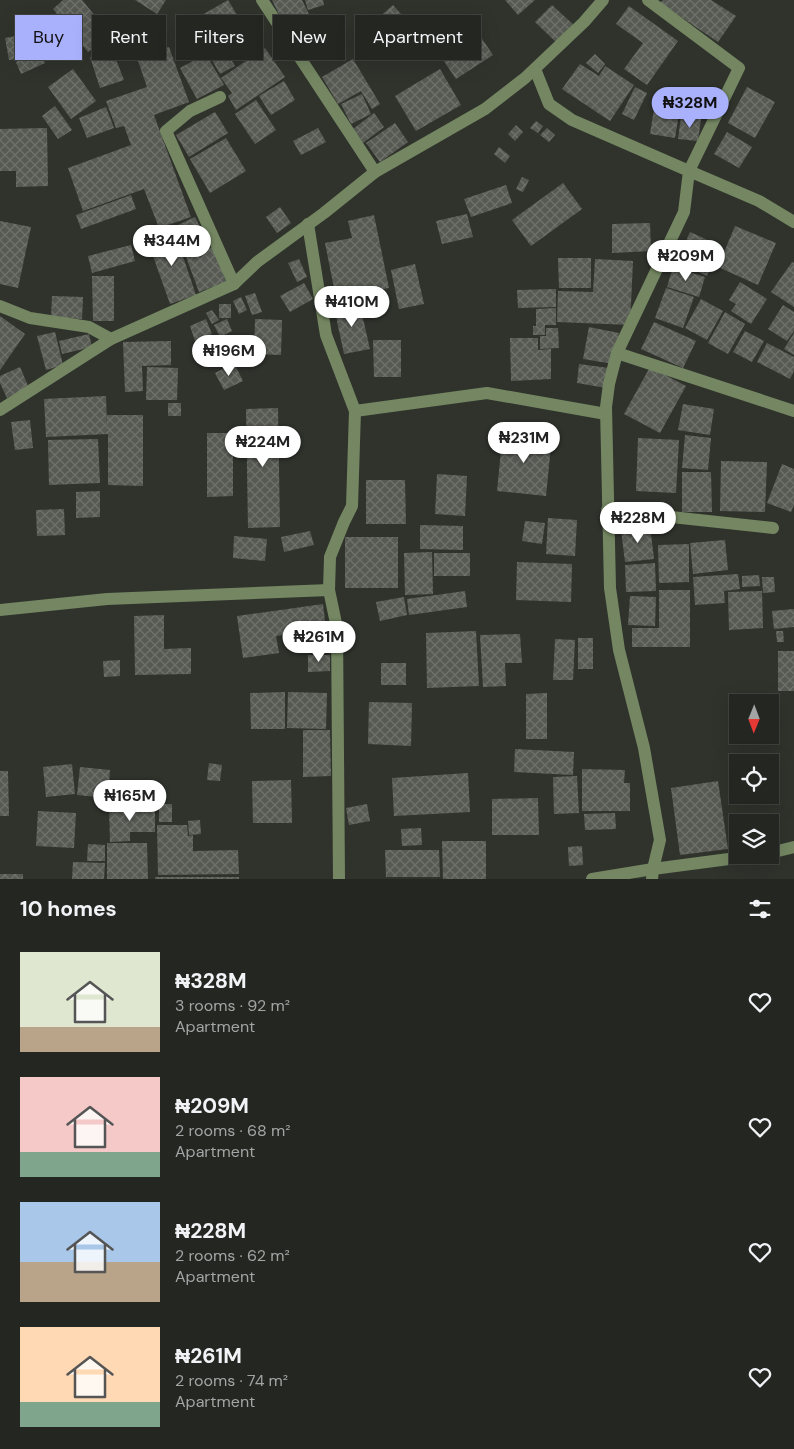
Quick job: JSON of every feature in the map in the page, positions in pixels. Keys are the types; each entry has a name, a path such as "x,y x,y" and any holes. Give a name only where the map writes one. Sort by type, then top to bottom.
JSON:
{"street":[{"path":"262,0 374,172"},
{"path":"0,410 112,339 234,284 257,262 374,172 485,109 535,69 584,22 603,0"},
{"path":"648,0 739,68 689,171 684,212 617,353 609,384 606,414 610,588 619,650 644,748 660,840 653,874"},
{"path":"535,69 549,104 572,120 759,201 794,222"},
{"path":"220,97 190,112 166,131 234,284"},
{"path":"308,224 326,335 355,411 352,506 330,557 330,590 337,628 339,879"},
{"path":"0,306 30,318 88,327 112,339"},
{"path":"617,353 794,411"},
{"path":"355,411 487,393 606,414"},
{"path":"608,510 773,528"},
{"path":"0,610 107,598 330,590"},
{"path":"779,851 794,847"},
{"path":"592,879 653,874 729,860"}],"building":[{"path":"63,0 82,0 94,15 92,15 92,49 88,52 82,45 82,15 58,15 53,9"},
{"path":"135,0 166,0 157,14"},
{"path":"228,0 237,15 202,15"},
{"path":"272,0 302,0 310,15 279,15"},
{"path":"305,0 323,0 324,5 308,10"},
{"path":"505,0 535,0 518,15"},
{"path":"663,0 711,0 736,16 718,42 660,3"},
{"path":"393,5 402,15 382,15"},
{"path":"552,5 576,27 559,45 535,22"},
{"path":"629,6 678,41 647,85 624,69 643,43 616,24"},
{"path":"15,36 15,59 9,60 5,38"},
{"path":"481,37 493,55 456,79 443,60 481,60"},
{"path":"169,47 189,102 154,115 191,217 159,228 144,189 83,211 68,168 131,145 124,126 116,128 106,101 147,87 138,60 166,60 166,48"},
{"path":"265,48 285,77 236,110 228,96 232,93 221,78 247,60 263,60 263,49"},
{"path":"595,54 605,64 598,73 586,63"},
{"path":"92,56 92,60 116,60 124,80 100,88 90,57"},
{"path":"353,59 380,104 372,109 361,91 338,104 322,77"},
{"path":"20,60 44,60 45,63 21,74 16,62"},
{"path":"195,60 209,60 224,85 197,99 180,68"},
{"path":"212,60 231,60 235,66 220,74"},
{"path":"580,64 599,76 605,66 634,85 610,121 562,89"},
{"path":"73,69 96,101 71,119 48,87"},
{"path":"440,69 461,105 416,131 395,96"},
{"path":"284,81 295,100 271,115 259,96"},
{"path":"635,87 647,93 634,120 622,114"},
{"path":"747,87 775,102 755,138 728,123"},
{"path":"362,94 371,114 351,124 341,104"},
{"path":"256,100 276,130 255,144 235,114"},
{"path":"655,103 680,107 675,138 650,134"},
{"path":"55,106 72,130 58,139 42,116"},
{"path":"106,107 114,128 87,138 79,118"},
{"path":"215,112 228,133 189,157 176,135"},
{"path":"374,113 384,127 363,143 353,129"},
{"path":"681,117 701,119 698,141 678,139"},
{"path":"536,121 543,126 538,133 530,128"},
{"path":"395,123 408,142 380,162 366,143"},
{"path":"516,125 523,132 515,141 508,134"},
{"path":"47,128 48,186 16,187 16,171 0,171 0,129"},
{"path":"318,128 326,142 301,155 293,141"},
{"path":"547,128 555,135 549,142 540,135"},
{"path":"727,132 752,147 739,168 714,154"},
{"path":"226,138 246,171 210,193 190,159"},
{"path":"499,147 510,156 505,163 494,154"},
{"path":"522,177 529,180 523,192 516,189"},
{"path":"563,183 582,209 531,246 512,220"},
{"path":"506,185 512,203 471,217 464,199"},
{"path":"131,195 136,209 81,229 76,215"},
{"path":"280,207 291,223 277,233 266,217"},
{"path":"467,214 473,237 442,244 436,221"},
{"path":"374,215 389,288 336,298 325,243 352,238 348,221"},
{"path":"195,217 205,237 188,245 178,225"},
{"path":"0,221 31,227 18,288 0,284"},
{"path":"650,223 651,251 612,253 612,224"},
{"path":"735,226 776,243 758,285 718,267"},
{"path":"174,230 196,295 170,304 147,239"},
{"path":"690,232 721,246 707,276 677,262"},
{"path":"131,245 135,261 92,273 88,256"},
{"path":"213,247 226,282 199,292 186,257"},
{"path":"558,258 591,258 591,288 559,288"},
{"path":"299,259 307,277 297,282 288,263"},
{"path":"595,259 633,261 630,325 557,322 558,291 593,292"},
{"path":"792,262 794,263 794,307 771,292"},
{"path":"415,264 424,304 399,309 391,270"},
{"path":"673,267 705,277 699,297 667,287"},
{"path":"92,276 114,276 114,321 93,321"},
{"path":"740,282 767,299 751,324 731,311 736,304 729,300"},
{"path":"304,283 313,299 290,312 280,296"},
{"path":"666,288 694,297 683,328 655,318"},
{"path":"556,289 556,307 518,308 517,290"},
{"path":"255,293 262,312 252,315 245,296"},
{"path":"52,296 83,297 82,319 51,318"},
{"path":"241,297 247,310 239,314 233,301"},
{"path":"701,299 723,311 707,340 685,328"},
{"path":"359,301 370,349 344,354 334,307"},
{"path":"219,304 231,304 231,318 219,318"},
{"path":"783,305 794,312 794,331 787,341 768,329"},
{"path":"556,308 556,325 545,325 545,335 533,335 533,326 536,326 536,309"},
{"path":"212,310 219,320 212,324 206,313"},
{"path":"725,312 745,324 728,354 708,343"},
{"path":"0,316 25,334 0,370"},
{"path":"206,319 212,334 195,341 190,326"},
{"path":"227,319 232,331 220,337 214,325"},
{"path":"255,319 282,320 281,355 254,354"},
{"path":"654,322 696,341 683,368 641,349"},
{"path":"589,327 619,333 614,364 583,359"},
{"path":"546,328 558,328 559,348 540,349 540,336 546,336"},
{"path":"745,331 764,341 752,362 733,352"},
{"path":"55,332 63,365 46,370 37,336"},
{"path":"794,333 794,355 784,349"},
{"path":"89,334 92,347 62,354 59,341"},
{"path":"510,338 538,338 538,350 551,349 551,379 511,381"},
{"path":"373,340 401,340 401,377 374,377"},
{"path":"171,341 171,365 142,366 143,391 125,392 123,342"},
{"path":"767,343 794,357 794,371 790,379 757,362"},
{"path":"234,363 243,381 224,390 215,373"},
{"path":"579,364 609,368 606,388 577,383"},
{"path":"20,367 29,388 7,398 0,383 0,376"},
{"path":"147,367 178,368 177,400 146,400"},
{"path":"650,367 686,386 660,433 624,414"},
{"path":"106,396 107,427 107,415 143,415 143,486 108,485 108,434 46,437 44,399"},
{"path":"168,403 181,403 181,416 168,416"},
{"path":"683,404 714,409 710,435 678,430"},
{"path":"278,408 280,527 248,528 246,409"},
{"path":"30,420 33,448 15,450 11,422"},
{"path":"503,431 552,436 546,496 497,491"},
{"path":"207,433 233,433 233,496 207,497"},
{"path":"685,435 711,438 708,470 682,468"},
{"path":"638,438 679,440 676,493 636,491"},
{"path":"98,439 100,483 49,485 48,440"},
{"path":"721,461 767,462 765,512 720,511"},
{"path":"782,464 794,469 794,505 791,512 767,503"},
{"path":"682,472 711,472 712,512 682,512"},
{"path":"437,474 467,476 465,516 435,514"},
{"path":"366,480 405,480 406,524 366,524"},
{"path":"100,491 100,517 76,518 76,492"},
{"path":"64,509 65,535 37,536 36,510"},
{"path":"548,518 577,520 575,556 546,554"},
{"path":"525,521 545,523 542,544 522,541"},
{"path":"420,525 463,526 463,550 420,549"},
{"path":"650,526 654,559 625,562 621,530"},
{"path":"310,531 314,545 284,552 281,537"},
{"path":"234,536 267,539 265,561 233,558"},
{"path":"345,537 398,537 398,588 345,588"},
{"path":"725,540 728,570 693,574 690,543"},
{"path":"689,544 689,582 659,583 658,545"},
{"path":"432,552 433,594 405,595 404,553"},
{"path":"434,553 470,553 470,576 434,576"},
{"path":"517,562 572,564 571,602 516,600"},
{"path":"655,563 656,591 626,592 625,565"},
{"path":"738,574 740,589 724,591 725,603 695,605 693,577"},
{"path":"759,575 760,586 742,587 742,576"},
{"path":"762,577 774,577 775,592 763,593"},
{"path":"659,590 690,590 690,647 632,647 632,628 659,628"},
{"path":"465,591 467,607 409,615 407,599"},
{"path":"762,591 763,628 729,630 728,592"},
{"path":"630,596 656,597 655,626 628,625"},
{"path":"404,597 407,615 380,621 376,602"},
{"path":"323,604 326,629 276,636 279,653 243,658 237,616"},
{"path":"794,609 794,627 774,629 772,611"},
{"path":"164,615 164,649 191,648 191,674 135,675 134,616"},
{"path":"476,631 479,686 427,688 426,633"},
{"path":"776,631 783,631 784,642 777,642"},
{"path":"520,634 522,663 505,663 506,686 483,687 480,635"},
{"path":"578,638 593,638 593,669 578,669"},
{"path":"555,639 575,640 573,680 553,680"},
{"path":"778,651 794,651 794,691 778,691"},
{"path":"308,655 330,655 330,671 308,672"},
{"path":"120,660 120,676 104,677 103,661"},
{"path":"381,663 406,663 406,685 381,685"},
{"path":"285,692 285,729 251,729 250,693"},
{"path":"288,692 327,693 326,729 287,728"},
{"path":"547,693 547,739 526,739 526,694"},
{"path":"369,702 412,703 411,746 368,744"},
{"path":"303,730 330,730 331,776 303,777"},
{"path":"515,749 574,752 573,775 514,772"},
{"path":"209,763 222,765 220,781 207,780"},
{"path":"72,764 75,794 46,797 43,767"},
{"path":"80,767 110,770 108,798 77,795"},
{"path":"582,769 625,770 624,783 630,783 630,811 582,811"},
{"path":"0,771 8,771 9,816 0,816"},
{"path":"468,773 470,812 394,816 392,778"},
{"path":"577,776 579,813 554,814 553,777"},
{"path":"291,780 292,823 253,823 252,781"},
{"path":"718,781 728,849 680,855 671,788"},
{"path":"538,798 539,835 492,835 492,799"},
{"path":"159,804 172,804 172,822 159,822"},
{"path":"367,804 370,821 349,825 346,808"},
{"path":"109,807 155,808 155,832 130,832 130,841 110,842"},
{"path":"38,811 76,813 74,848 36,846"},
{"path":"615,813 616,829 585,830 584,814"},
{"path":"200,820 201,834 189,835 188,821"},
{"path":"157,825 187,825 188,836 193,835 193,851 238,850 239,874 158,875"},
{"path":"421,828 422,845 402,846 401,829"},
{"path":"442,841 486,841 486,879 443,879"},
{"path":"107,843 147,843 148,879 107,879"},
{"path":"88,844 105,845 105,861 87,861"},
{"path":"582,846 583,865 569,866 568,847"},
{"path":"385,850 439,850 440,877 386,877"},
{"path":"73,862 105,863 104,879 72,879"},
{"path":"0,874 23,874 23,879 0,879"},
{"path":"155,877 239,877 239,879 155,879"}]}
